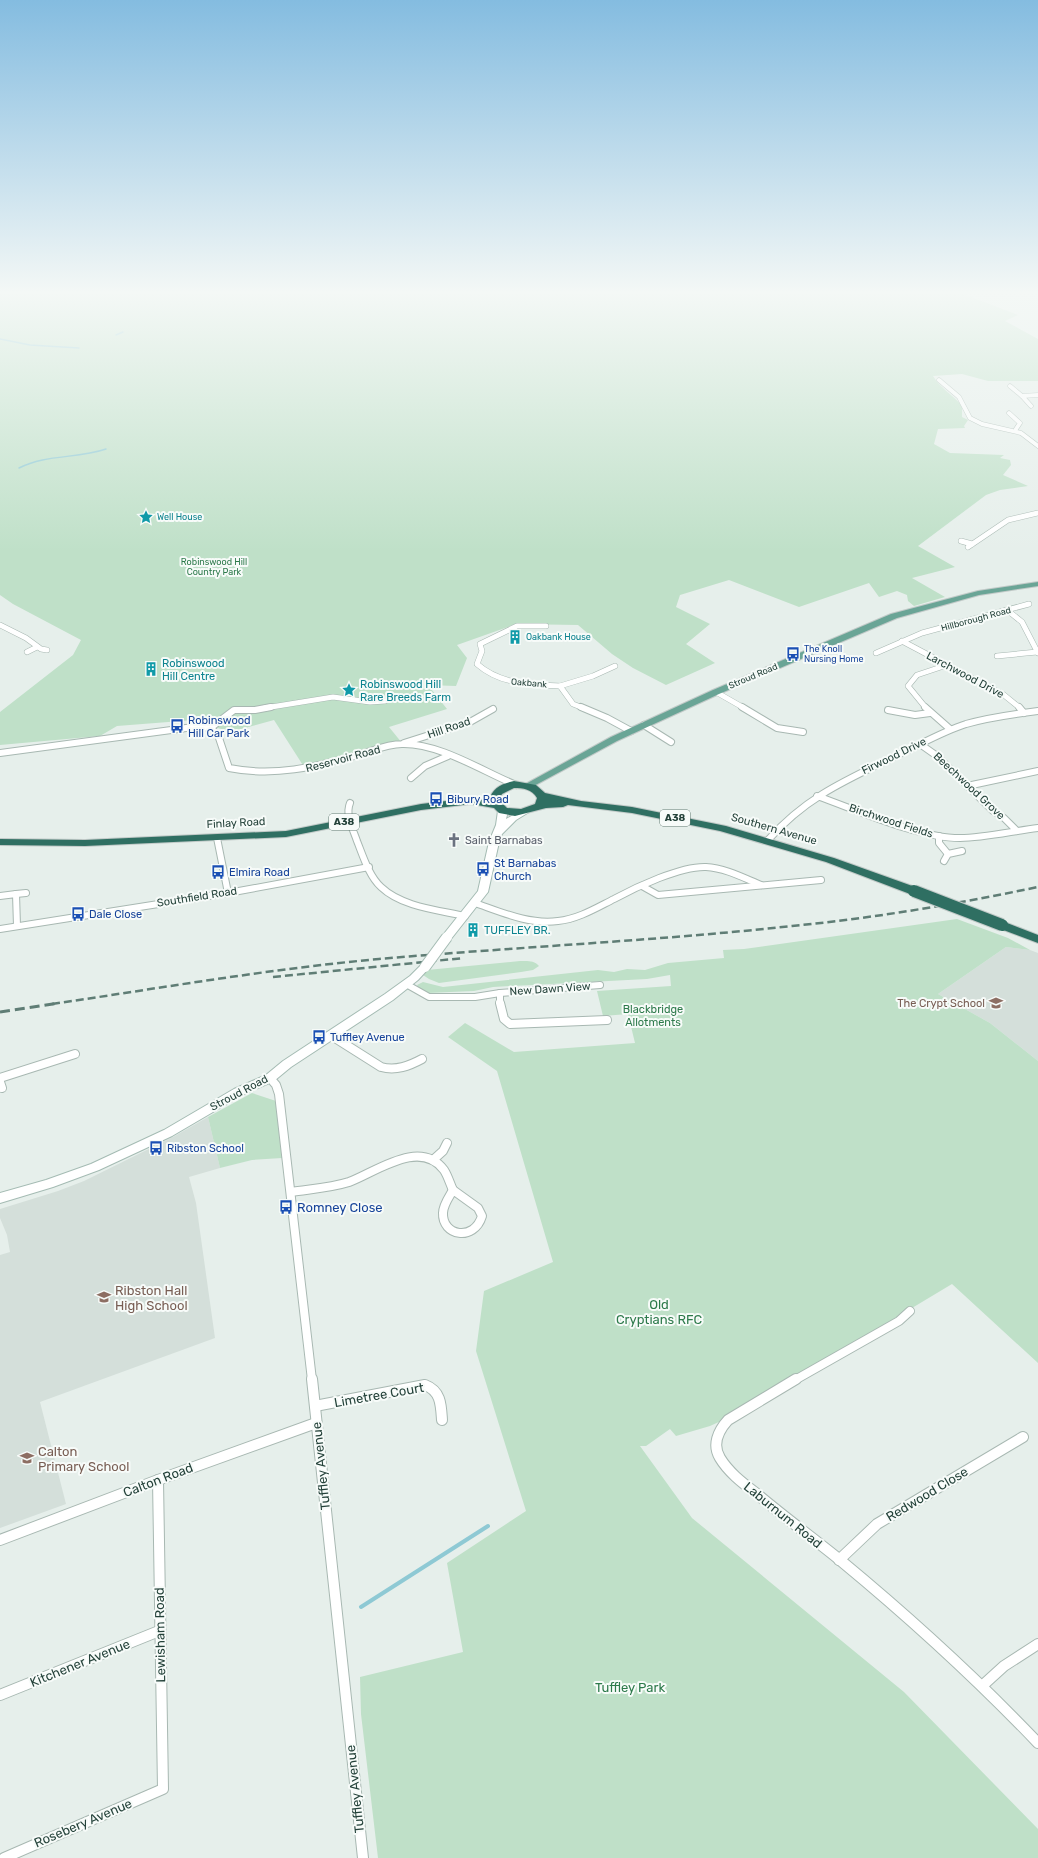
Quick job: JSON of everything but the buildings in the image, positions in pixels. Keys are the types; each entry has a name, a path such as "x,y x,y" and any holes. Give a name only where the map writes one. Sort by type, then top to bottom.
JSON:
{"highway":[{"name":"A38","path":"516,785 527,786 540,798 524,812 511,813 498,796 516,785"},
{"name":"Finlay Road","path":"0,842 85,843 286,834 420,808 498,796"},
{"name":"Southern Avenue","path":"540,798 632,810 694,822 768,840 848,866 1038,939"}],"main road":[{"name":"Stroud Road","path":"568,765 631,731 716,692 894,616 978,593 1038,584"},
{"path":"527,786 568,765"},
{"path":"540,798 568,765"},
{"name":"Stroud Road","path":"498,796 499,832"},
{"name":"Stroud Road","path":"0,1198 49,1184 95,1167 168,1133 244,1089 270,1078 287,1064 332,1036 406,984 425,967 475,902 485,887 494,842 499,832 513,818 524,812"}],"street":[{"path":"939,380 964,404 965,413 971,419 986,425 1016,429 1023,432 1038,446"},
{"path":"1010,386 1031,406"},
{"path":"1022,396 1038,395"},
{"path":"1009,413 1020,423 1020,426 1016,429"},
{"path":"961,541 970,546 1008,520 1038,513"},
{"name":"Hillborough Road","path":"902,641 922,633 1029,604"},
{"path":"997,656 1038,652 1022,622 1006,610"},
{"path":"0,625 26,638 38,647 47,650"},
{"name":"Oakbank","path":"546,626 518,626 480,644 482,651 477,664 495,677 511,683 560,686 592,676 616,665"},
{"path":"876,652 902,641"},
{"name":"Larchwood Drive","path":"902,641 1004,695 1013,701 1024,713"},
{"path":"27,652 38,647"},
{"path":"884,649 892,653"},
{"path":"947,665 917,675 909,685 930,714 950,729"},
{"name":"Oakbank","path":"560,686 573,704 607,718 631,731"},
{"path":"716,692 777,728 795,729 804,732"},
{"path":"0,753 200,726 208,728 234,710 255,710 333,697 376,704 385,701"},
{"name":"Hill Road","path":"402,744 470,722 493,709"},
{"path":"891,710 915,715 930,714"},
{"name":"Firwood Drive","path":"768,840 788,818 817,796 849,778 950,729 988,718 1038,711"},
{"path":"644,725 671,742"},
{"name":"Reservoir Road","path":"208,728 218,734 229,768 247,773 306,770 402,744 428,748 448,756 498,796"},
{"name":"Beechwood Grove","path":"920,744 937,756 993,811 1004,818 1017,830"},
{"path":"411,778 425,766 448,756"},
{"path":"967,786 1038,770"},
{"name":"Birchwood Fields","path":"817,796 914,830 939,836 960,838 1038,828"},
{"path":"350,803 347,811 350,821 369,867 377,882 393,896 465,916"},
{"path":"939,836 939,843 948,854"},
{"path":"217,838 228,893"},
{"path":"944,861 948,854 962,851"},
{"name":"Southfield Road","path":"0,929 228,893 369,867"},
{"path":"475,902 518,917 549,922 570,919 661,878 705,867 742,877 761,885"},
{"path":"642,886 658,895 821,880"},
{"path":"0,896 26,893"},
{"path":"16,894 17,926"},
{"name":"New Dawn View","path":"406,984 429,996 475,997 500,993 600,985"},
{"name":"New Dawn View","path":"500,993 501,1016 506,1023 607,1020"},
{"path":"332,1036 387,1069 411,1065 422,1059"},
{"path":"0,1078 75,1054"},
{"name":"Tuffley Avenue","path":"270,1078 276,1085 279,1094 291,1192 363,1858"},
{"path":"432,1160 443,1151 447,1144"},
{"path":"291,1192 348,1182 398,1159 422,1156 440,1165 448,1177 453,1190 478,1208 482,1216 478,1226 472,1231 463,1233 452,1231 445,1225 443,1214 445,1204 453,1190"},
{"name":"Laburnum Road","path":"910,1310 892,1324 723,1422 718,1433 717,1441 719,1456 727,1468 738,1479 839,1560 982,1686 1038,1743"},
{"name":"Limetree Court","path":"315,1406 425,1385 433,1387 438,1393 442,1420"},
{"name":"Calton Road","path":"0,1540 158,1480 316,1423"},
{"name":"Redwood Close","path":"839,1560 877,1524 1023,1437"},
{"name":"Lewisham Road","path":"158,1480 159,1631 163,1789"},
{"name":"Kitchener Avenue","path":"0,1695 159,1631"},
{"path":"982,1686 1004,1666 1038,1644"},
{"name":"Rosebery Avenue","path":"4,1858 163,1789"}],"shaded area":[{"name":"The Crypt School","path":"1006,947 1030,950 1038,953 1038,1061 990,1023 938,994"},
{"name":"Ribston Hall High School","path":"208,1117 220,1168 189,1177 196,1203 215,1338 40,1402 66,1504 0,1528 0,1255 10,1252 7,1235 0,1218 0,1209 58,1191 84,1181 173,1137"}],"green space":[{"name":"Robinswood Hill Country Park","path":"0,379 935,379 962,406 962,417 968,420 964,426 965,428 938,429 934,444 950,453 1004,455 1000,458 1010,460 1011,465 1003,475 1028,486 1000,490 986,495 918,546 955,567 912,578 945,597 914,606 908,601 907,595 897,591 879,597 869,583 799,607 729,580 680,595 676,607 710,624 686,644 715,663 666,685 633,668 612,654 578,625 516,624 457,645 467,658 456,686 428,685 447,709 389,727 402,743 306,770 274,720 230,732 194,720 117,726 100,736 0,745 0,712 73,655 81,640 13,604 0,595"},
{"name":"Robinswood Hill Country Park","path":"979,379 1038,379 1038,381 988,381"},
{"path":"957,919 1008,938 1030,950 1006,947 938,994 990,1023 1038,1061 1038,1363 952,1284 732,1416 710,1426 676,1436 670,1429 646,1446 640,1446 692,1518 904,1692 1038,1829 1038,1858 378,1858 361,1714 360,1677 463,1652 447,1563 526,1511 476,1351 484,1291 553,1262 497,1071 448,1037 465,1023 514,1052 635,1043 628,1014 603,1016 597,991 671,986 670,975 647,979 493,987 474,991 427,993 421,991 417,985 423,982 443,987 598,970 614,972 627,969 645,970 668,963 724,958 723,950 744,949"},
{"path":"520,961 533,962 539,966 533,970 439,983 423,975 427,970"},
{"path":"252,1093 276,1101 282,1158 252,1160 220,1168 208,1117"}],"waterway":[{"path":"19,468 51,458 84,454 106,449"},
{"path":"361,1607 488,1526"}],"railway":[{"path":"52,1004 256,973 338,963 689,936 823,923 915,910 1038,887"},
{"path":"273,977 464,958"},
{"path":"0,1012 59,1003"}],"place":[{"name":"Well House","path":"146,517"},
{"name":"Oakbank House","path":"515,637"},
{"name":"The Knoll Nursing Home","path":"793,654"},
{"name":"Robinswood Hill Centre","path":"151,669"},
{"name":"Robinswood Hill Rare Breeds Farm","path":"349,690"},
{"name":"Robinswood Hill Car Park","path":"177,726"},
{"name":"Bibury Road","path":"436,799"},
{"name":"Saint Barnabas","path":"454,840"},
{"name":"St Barnabas Church","path":"483,869"},
{"name":"Elmira Road","path":"218,872"},
{"name":"Dale Close","path":"78,914"},
{"name":"TUFFLEY BR.","path":"473,930"},
{"name":"The Crypt School","path":"996,1003"},
{"name":"Tuffley Avenue","path":"319,1037"},
{"name":"Ribston School","path":"156,1148"},
{"name":"Romney Close","path":"286,1207"},
{"name":"Ribston Hall High School","path":"104,1297"},
{"name":"Calton Primary School","path":"27,1458"}],"park label":[{"name":"Blackbridge Allotments","path":"653,1015"},
{"name":"Old Cryptians RFC","path":"659,1312"},
{"name":"Tuffley Park","path":"630,1687"}]}
